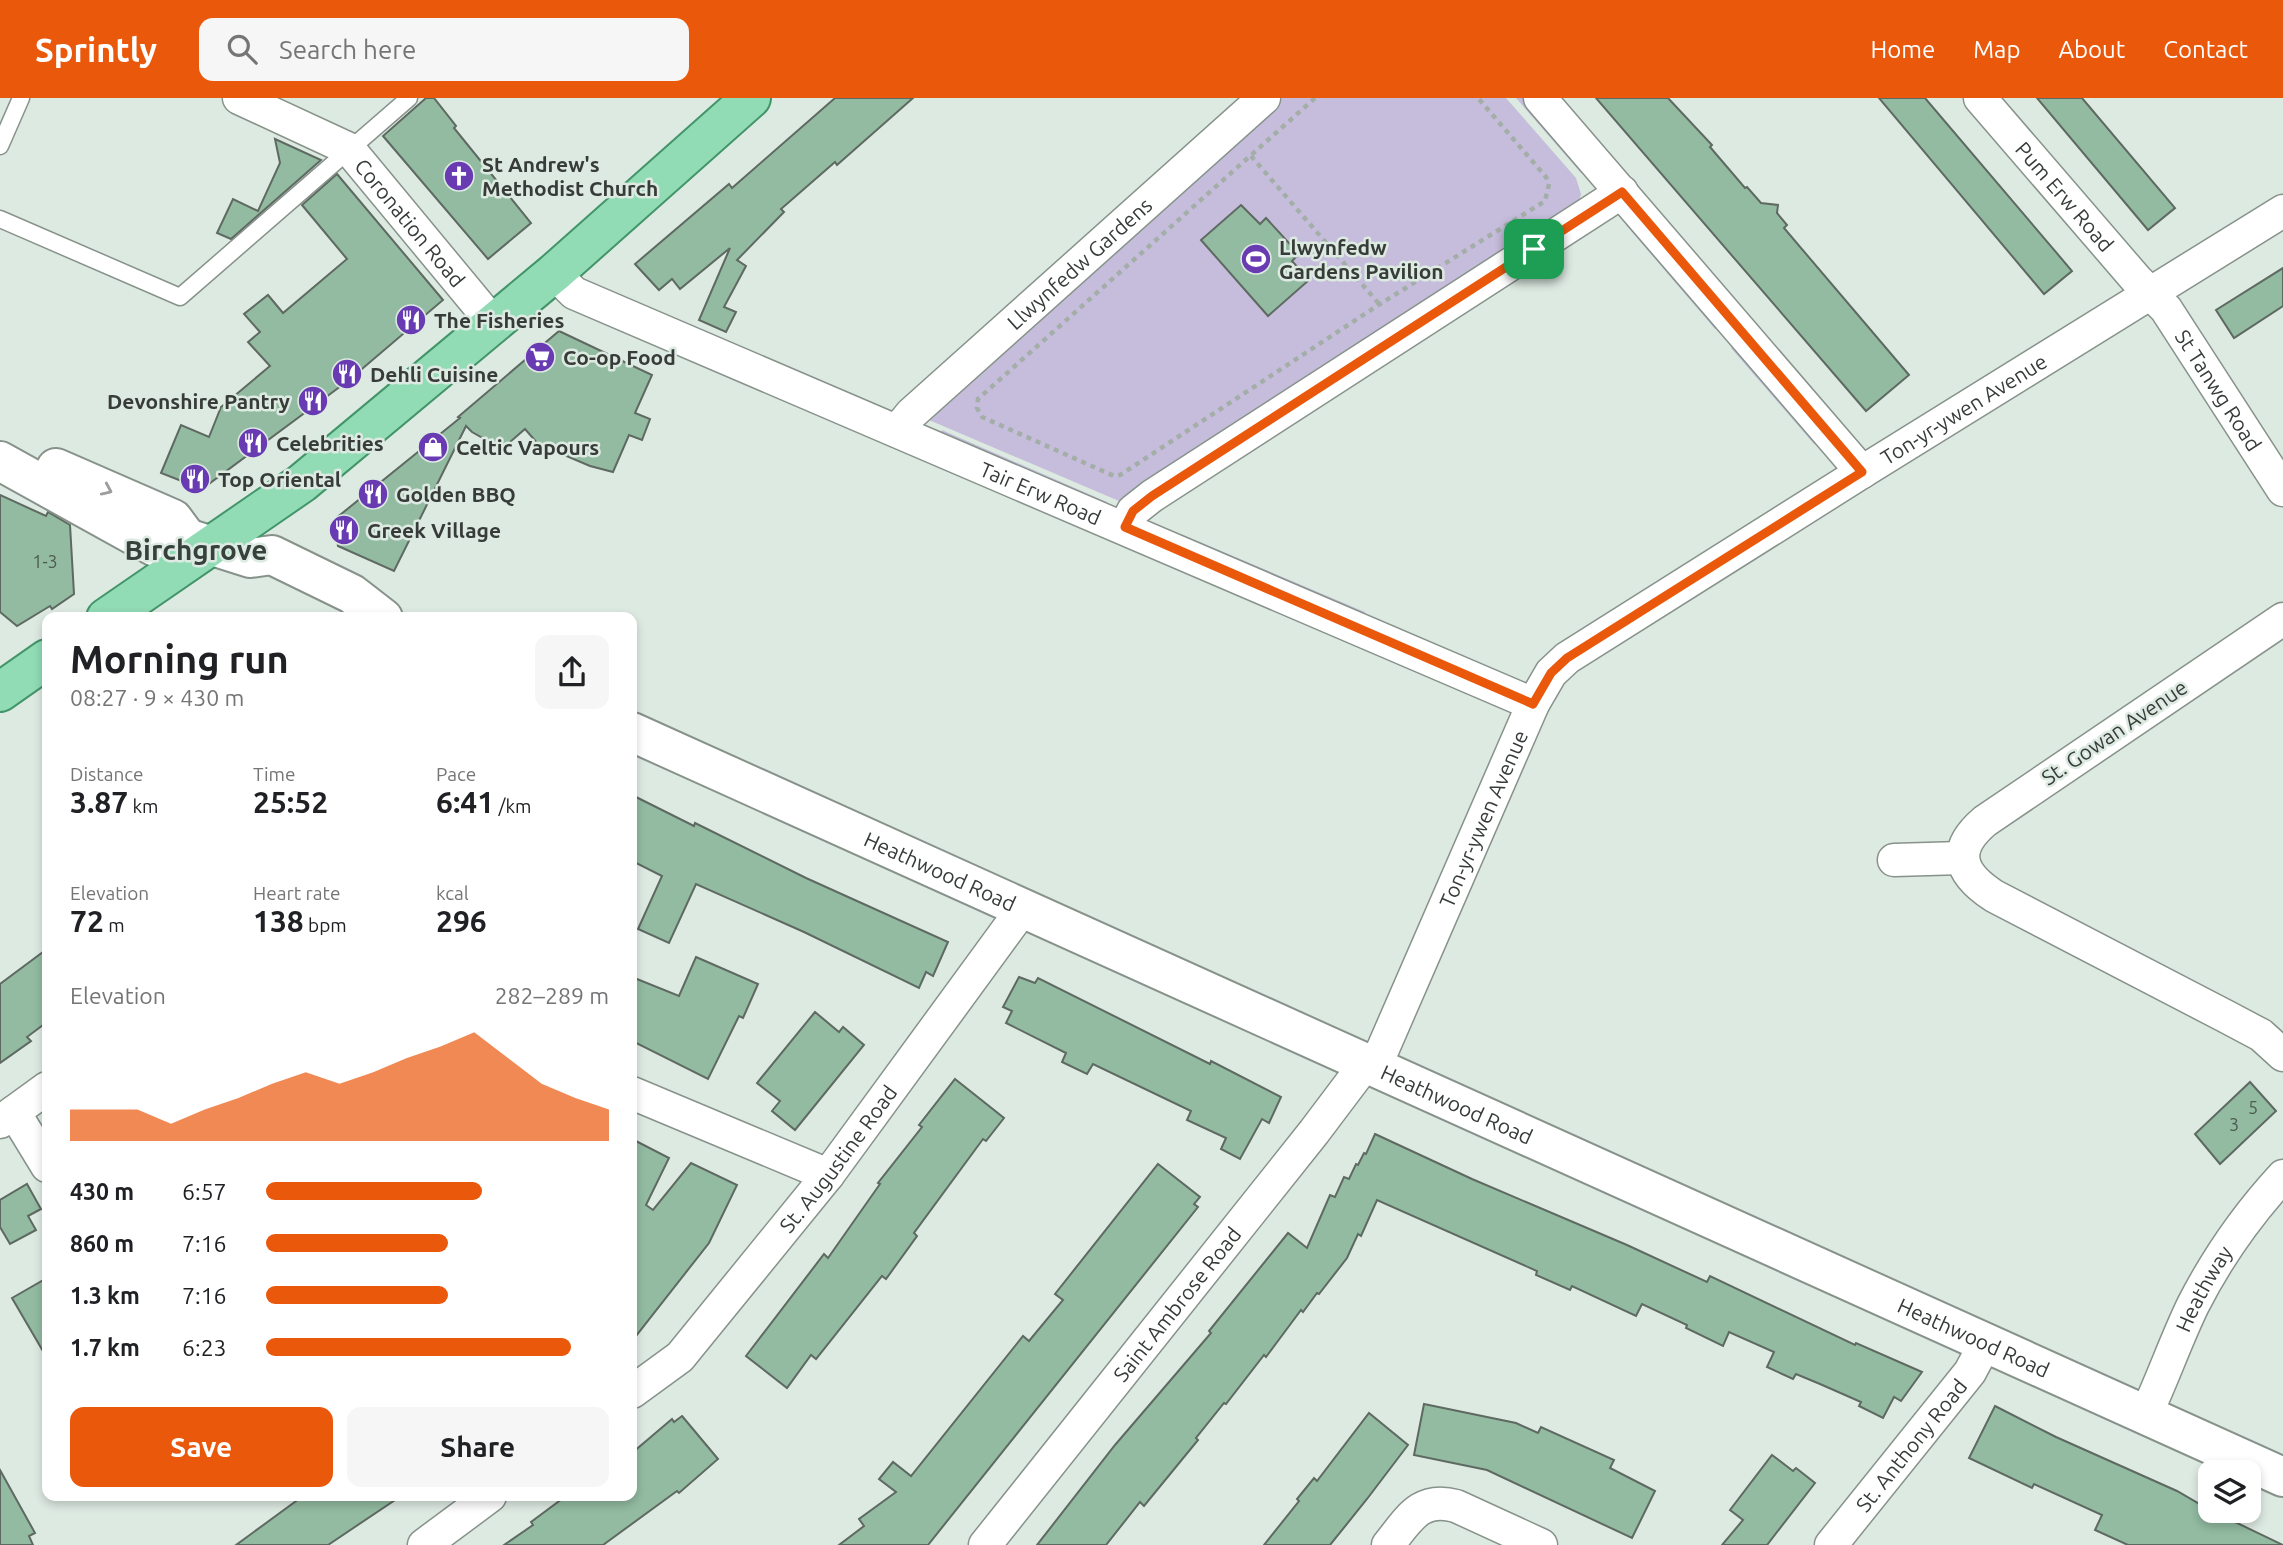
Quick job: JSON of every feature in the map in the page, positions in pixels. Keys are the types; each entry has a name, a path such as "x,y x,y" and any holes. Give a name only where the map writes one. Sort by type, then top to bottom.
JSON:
{"main road":[{"path":"113,612 200,541 302,483 554,273 751,98"},
{"path":"0,692 42,663"}],"street":[{"name":"Coronation Road","path":"239,98 349,149 494,324"},
{"name":"Llwynfedw Gardens","path":"897,431 911,414 1264,98"},
{"path":"1540,98 1862,472"},
{"name":"Pum Erw Road","path":"1980,98 2151,294"},
{"path":"1125,527 1133,511 1152,496 1622,192"},
{"name":"Ton-yr-ywen Avenue","path":"1370,1065 1533,704 1546,680 1567,658 2283,211"},
{"name":"Tair Erw Road","path":"554,273 575,293 1533,704"},
{"name":"St Tanwg Road","path":"2151,294 2166,309 2283,490"},
{"path":"0,443 173,519 200,541 250,558 272,555 294,564 352,594 375,612"},
{"path":"0,461 155,547 200,541"},
{"path":"250,558 260,575 341,612"},
{"name":"St. Gowan Avenue","path":"1962,858 1963,846 1970,833 1985,821 2283,619"},
{"name":"Heathwood Road","path":"637,734 2283,1477"},
{"path":"1894,860 1962,858 1967,872 1977,885 1994,896 2261,1035 2283,1055"},
{"name":"St. Augustine Road","path":"637,1388 680,1357 828,1175 1024,907"},
{"name":"Saint Ambrose Road","path":"985,1545 1370,1065"},
{"path":"42,1092 7,1117 42,1160"},
{"path":"637,1095 828,1175"},
{"name":"Heathway","path":"2146,1414 2210,1273 2245,1222 2283,1176"},
{"name":"St. Anthony Road","path":"1831,1545 1970,1372 1986,1342"},
{"path":"424,1545 483,1501"},
{"path":"1388,1545 1417,1511 1427,1504 1442,1502 1457,1506 1541,1545"}],"lane":[{"path":"0,146 21,98"},
{"path":"0,219 180,297 408,98"}],"path":[{"path":"1315,98 978,399 977,408 982,417 1114,476 1120,475 1380,304 1545,201 1549,184 1546,177 1478,98"},
{"path":"1243,147 1388,314"}],"shaded area":[{"path":"1282,98 1506,98 1576,178 1581,194 1578,205 1119,501 929,420 931,411"},
{"path":"1516,98 1526,98 1587,168 1581,173"},
{"path":"1629,223 1718,327 1715,329 1626,225"},
{"path":"1735,345 1818,442 1814,444 1731,348"},
{"path":"942,430 1107,502 1104,508 939,437"},
{"path":"1181,534 1365,612 1363,616 1180,538"}],"building":[{"name":"St Andrew's Methodist Church","path":"426,98 434,98 456,126 454,128 531,223 488,259 383,136"},
{"path":"835,98 913,98 837,165 835,162 781,209 784,212 737,260 746,266 724,307 736,312 726,332 699,320 730,248 680,289 672,279 659,290 635,264 729,184 732,188"},
{"path":"1596,98 1668,98 1712,145 1710,147 1745,188 1761,203 1778,205 1777,213 1787,225 1784,228 1909,375 1866,411"},
{"path":"1879,98 1925,98 2072,271 2044,294"},
{"path":"2037,98 2082,98 2175,208 2148,230"},
{"path":"275,139 321,160 231,239 217,233 233,199 258,211 280,163"},
{"path":"337,174 443,300 349,380 202,489 161,473 181,425 209,437 221,407 270,366 248,342 260,332 244,314 268,295 283,313 347,259 302,205"},
{"name":"Llwynfedw Gardens Pavilion","path":"1241,205 1260,224 1266,218 1299,254 1292,261 1309,280 1268,316 1201,240"},
{"path":"2283,268 2283,306 2234,338 2216,310"},
{"path":"559,331 652,375 635,413 650,419 642,440 629,435 613,472 590,466 538,444 525,429 502,449 466,426 394,571 338,546 335,519 460,418 458,417"},
{"path":"0,495 46,516 48,512 70,525 74,594 52,609 50,606 17,626 0,612"},
{"path":"637,798 948,942 933,976 926,972 919,988 804,932 696,884 669,943 638,929 662,876 637,864"},
{"path":"42,953 42,1026 27,1037 31,1041 0,1063 0,984"},
{"path":"696,957 758,984 743,1018 739,1016 708,1079 637,1044 637,979 679,996"},
{"path":"1019,977 1035,983 1038,978 1281,1097 1269,1123 1262,1119 1240,1159 1221,1149 1226,1138 1187,1120 1191,1111 1093,1064 1087,1074 1062,1062 1066,1053 1006,1023 1012,1011 1003,1007"},
{"path":"815,1012 839,1032 843,1027 864,1045 795,1130 772,1111 780,1101 757,1083"},
{"path":"955,1079 1004,1118 986,1141 983,1139 914,1233 917,1236 886,1279 882,1276 816,1359 811,1355 787,1388 746,1356 824,1254 828,1258 880,1184 878,1183 922,1127 919,1125"},
{"path":"2250,1082 2276,1111 2220,1164 2195,1134"},
{"path":"1375,1134 1707,1282 1710,1276 1855,1345 1856,1343 1922,1372 1901,1401 1894,1397 1883,1418 1859,1406 1861,1402 1796,1374 1793,1379 1767,1367 1774,1352 1729,1332 1723,1346 1642,1304 1636,1316 1572,1286 1570,1290 1536,1275 1537,1271 1377,1200 1361,1236 1358,1234 1347,1258 1319,1294 1317,1293 1303,1312 1301,1310 1266,1357 1264,1355 1226,1404 1224,1403 1196,1438 1198,1440 1144,1506 1140,1502 1106,1545 1037,1545 1115,1445 1211,1333 1209,1331 1288,1233 1307,1248 1330,1195 1335,1197 1344,1177 1349,1179 1356,1164 1358,1165 1364,1153 1366,1154"},
{"path":"637,1142 669,1158 646,1205 653,1210 691,1163 737,1185 709,1243 637,1335"},
{"path":"1158,1164 1200,1197 1194,1204 1198,1207 928,1545 839,1545 864,1526 859,1519 896,1492 879,1479 893,1462 911,1476 1023,1336 1029,1341 1063,1300 1055,1294"},
{"path":"27,1184 41,1209 28,1216 36,1230 10,1244 0,1227 0,1200"},
{"path":"42,1281 42,1349 12,1298"},
{"path":"1424,1404 1516,1423 1538,1433 1541,1427 1614,1460 1610,1468 1655,1491 1632,1538 1487,1470 1414,1455"},
{"path":"1995,1406 2198,1503 2198,1523 2237,1523 2283,1545 2128,1545 2095,1530 2102,1515 2034,1484 2032,1488 1969,1458"},
{"path":"1369,1413 1408,1445 1367,1499 1330,1545 1264,1545 1299,1501 1297,1499 1314,1478 1317,1481"},
{"path":"682,1416 718,1459 679,1493 677,1491 603,1545 504,1545 533,1525 531,1522 559,1501 637,1501 637,1449 672,1419 674,1422"},
{"path":"1772,1455 1793,1471 1796,1468 1815,1483 1767,1545 1722,1545 1743,1520 1730,1510"},
{"path":"0,1470 35,1533 29,1536 33,1545 0,1545"},
{"path":"296,1501 394,1501 328,1545 236,1545"}],"place":[{"name":"St Andrew's Methodist Church","path":"459,176"},
{"name":"Llwynfedw Gardens Pavilion","path":"1256,259"},
{"name":"The Fisheries","path":"411,320"},
{"name":"Co-op Food","path":"540,357"},
{"name":"Dehli Cuisine","path":"347,374"},
{"name":"Devonshire Pantry","path":"313,401"},
{"name":"Celebrities","path":"253,443"},
{"name":"Celtic Vapours","path":"433,447"},
{"name":"Top Oriental","path":"195,479"},
{"name":"Golden BBQ","path":"373,494"},
{"name":"Greek Village","path":"344,530"}],"district":[{"name":"Birchgrove","path":"196,549"}],"route":[{"path":"1622,192 1862,472 1567,658 1551,673 1533,704 1125,527 1133,511 1152,496 1534,249 1622,192"}]}
